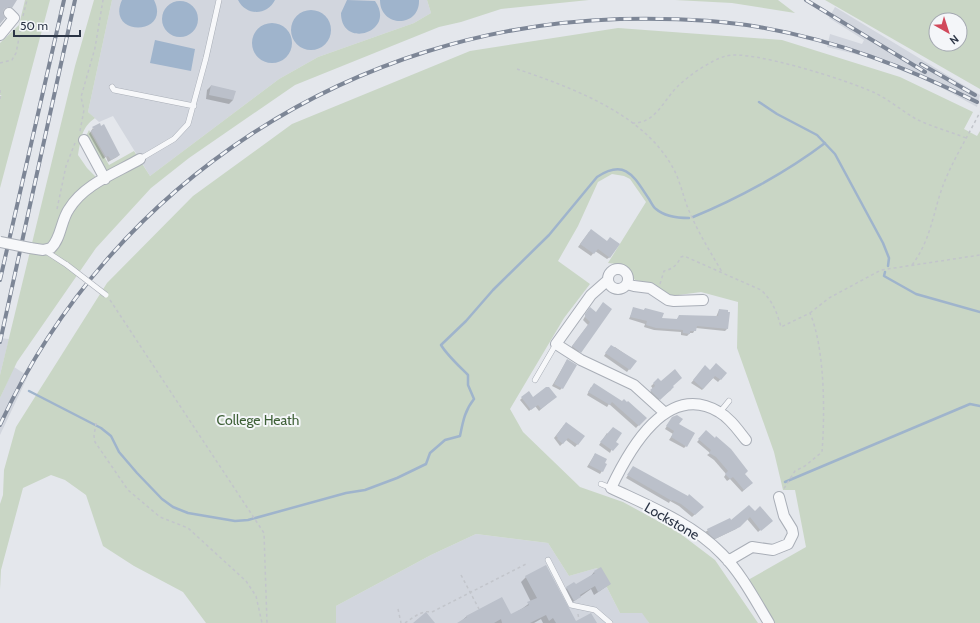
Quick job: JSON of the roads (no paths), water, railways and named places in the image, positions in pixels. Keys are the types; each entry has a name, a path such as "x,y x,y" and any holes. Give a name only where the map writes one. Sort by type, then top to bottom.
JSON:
{"street":[{"path":"0,35 14,18 10,13"},
{"path":"81,139 105,179"},
{"path":"0,242 43,250 51,248 55,244 65,215 77,198 105,179 140,159"},
{"path":"627,284 627,274 621,269 612,271 608,280 590,295 556,344 581,360 634,385 665,413"},
{"path":"608,280 610,286 616,289 622,288 627,284"},
{"path":"627,284 650,288 674,301 704,300"},
{"path":"611,488 628,456 641,437 665,413 674,407 693,404 704,406 720,412 746,440"},
{"name":"Lockstone","path":"611,488 677,520 728,560 769,623"},
{"path":"728,560 752,547 773,550 779,549 788,544 793,534 792,529 784,516 779,497"}],"lane":[{"path":"140,159 182,133 188,124 194,106 219,0"},
{"path":"112,87 114,90 194,106"},
{"path":"43,250 67,265 106,295"},
{"path":"535,380 556,344"},
{"path":"720,412 729,401"},
{"name":"Lockstone","path":"601,484 611,488"},
{"path":"548,560 571,604 595,610 610,623"}],"water":[{"path":"122,0 154,0 157,12 154,20 147,26 129,26 122,21 119,12"},
{"path":"238,0 275,0 267,9 256,12 246,9"},
{"path":"347,0 375,1 380,12 379,21 374,28 358,34 349,31 343,24 341,13"},
{"path":"380,0 419,0 418,9 413,16 407,20 393,20 386,16 382,9"},
{"path":"184,1 193,6 197,12 197,26 193,32 184,37 176,37 167,32 163,26 162,15 167,6 173,2"},
{"path":"311,10 319,12 325,16 329,22 331,30 329,38 325,44 319,48 311,50 303,48 297,44 293,38 291,30 293,22 297,16 303,12"},
{"path":"272,23 280,25 286,29 290,35 292,43 290,51 286,57 280,61 272,63 264,61 258,57 254,51 252,43 254,35 258,29 264,25"},
{"path":"155,40 195,49 191,71 150,63"}],"waterway":[{"path":"759,102 777,114 817,135 835,154 883,243 889,258 888,266"},
{"path":"693,217 727,202 761,184 795,164 825,143"},
{"path":"29,391 101,428 111,436 119,452 162,499 173,507 188,513 235,521 248,520 346,493 365,490 397,478 426,464 430,453 445,440 460,436 466,412 474,399 468,385 468,375 450,357 441,345 466,321 493,290 549,235 597,177 615,169 622,170 634,177 654,207 659,211 672,216 689,218"},
{"path":"885,272 884,276 916,294 980,312"},
{"path":"785,482 970,404 980,406"}],"railway":[{"path":"0,280 64,0"},
{"path":"0,342 75,0"},
{"path":"806,0 925,72"},
{"path":"0,425 48,338 107,260 175,191 252,134 336,87 427,52 522,29 620,19 672,19 724,22 788,33 844,48 924,77 977,102"},
{"path":"921,64 975,95"}],"park label":[{"name":"College Heath","path":"258,420"}]}
